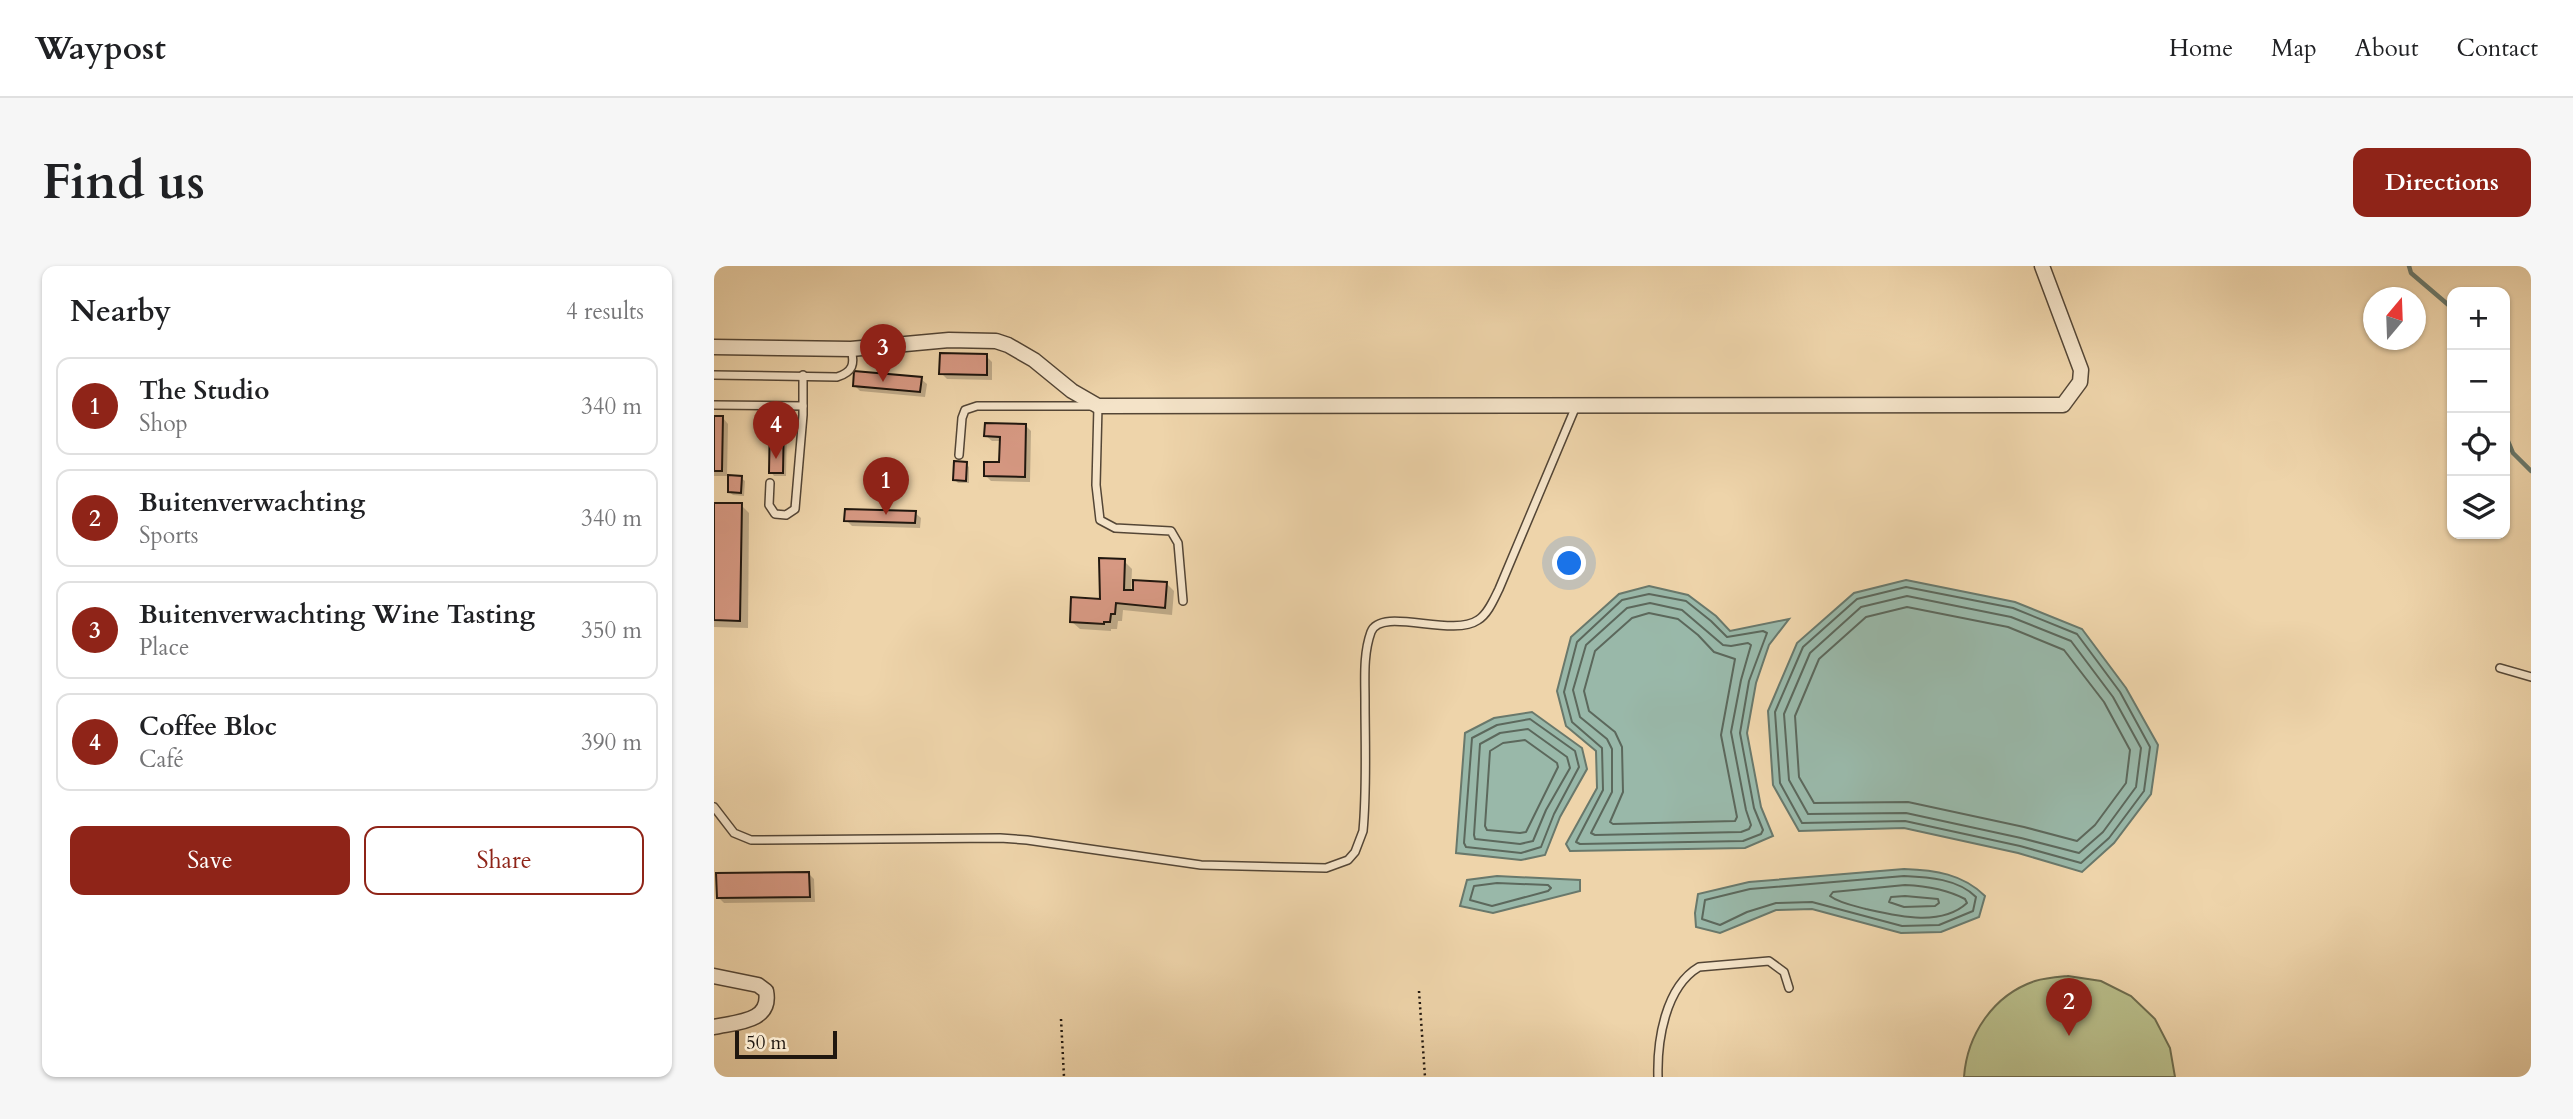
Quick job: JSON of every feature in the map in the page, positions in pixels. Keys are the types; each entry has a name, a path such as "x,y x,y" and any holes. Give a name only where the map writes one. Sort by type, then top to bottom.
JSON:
{"street":[{"path":"714,346 851,349 949,340 996,341 1034,360 1072,391 1098,406 2063,405 2080,382 2081,369 2042,266"},
{"path":"714,976 758,985 766,991 768,1000 765,1011 757,1017 714,1027"}],"lane":[{"path":"714,375 837,377 846,374 854,362 851,349"},
{"path":"770,483 769,505 775,514 786,515 795,509 803,375"},
{"path":"714,405 803,406"},
{"path":"959,455 965,410 977,406 1098,406 1098,517 1102,523 1115,528 1171,531 1178,543 1184,601"},
{"path":"714,807 734,833 751,840 1000,838 1157,860 1244,867 1326,868 1348,860 1360,842 1364,814 1365,666 1372,630 1377,624 1387,621 1443,627 1478,621 1499,590 1577,406"},
{"path":"2500,668 2531,677"},
{"path":"1658,1077 1662,1033 1671,1001 1681,982 1699,967 1769,961 1784,972 1789,988"}],"path":[{"path":"1419,991 1425,1077"},
{"path":"1061,1019 1065,1077"}],"green space":[{"path":"2068,976 2101,981 2131,996 2155,1019 2170,1048 2175,1077 1964,1077 1970,1046 1985,1018 1995,1006 2020,987 2047,978"}],"water":[{"path":"1906,580 2015,602 2082,629 2126,688 2158,745 2151,794 2114,843 2082,872 2018,853 1904,828 1799,831 1773,785 1768,711 1797,643 1854,593"},
{"path":"1649,586 1688,595 1716,616 1730,631 1789,619 1769,645 1756,683 1747,733 1761,807 1773,836 1745,848 1570,851 1566,844 1597,788 1596,751 1566,726 1557,691 1571,637 1619,594"},
{"path":"1532,712 1582,748 1587,769 1560,817 1545,855 1521,860 1456,853 1465,733 1494,718"},
{"path":"1904,869 1937,872 1967,883 1985,896 1979,917 1941,932 1901,933 1812,909 1776,910 1720,933 1696,927 1698,894 1749,882"},
{"path":"1497,876 1580,880 1580,891 1493,913 1460,906 1467,880"}],"building":[{"path":"940,353 987,354 987,375 939,374"},
{"path":"854,371 922,377 920,392 853,386"},
{"path":"714,416 723,416 722,471 714,471"},
{"path":"770,417 784,418 783,473 769,473"},
{"path":"985,423 1026,424 1025,477 984,476 984,462 999,462 1000,437 984,436"},
{"path":"954,461 967,462 966,481 953,480"},
{"path":"728,475 742,476 741,493 728,492"},
{"path":"714,503 742,503 740,621 714,620"},
{"path":"845,509 916,511 915,523 844,521"},
{"path":"1099,558 1125,559 1124,590 1133,590 1133,580 1167,582 1165,608 1116,603 1115,614 1111,614 1110,622 1070,622 1071,597 1100,599"},
{"path":"809,872 810,897 717,898 716,873"}],"waterway":[{"path":"2409,266 2411,273 2447,304"},
{"path":"2510,446 2513,453 2531,471"}],"place":[{"name":"Buitenverwachting Wine Tasting","path":"883,382"},
{"name":"Coffee Bloc","path":"776,459"},
{"name":"The Studio","path":"886,515"},
{"name":"Buitenverwachting","path":"2069,1036"}]}
